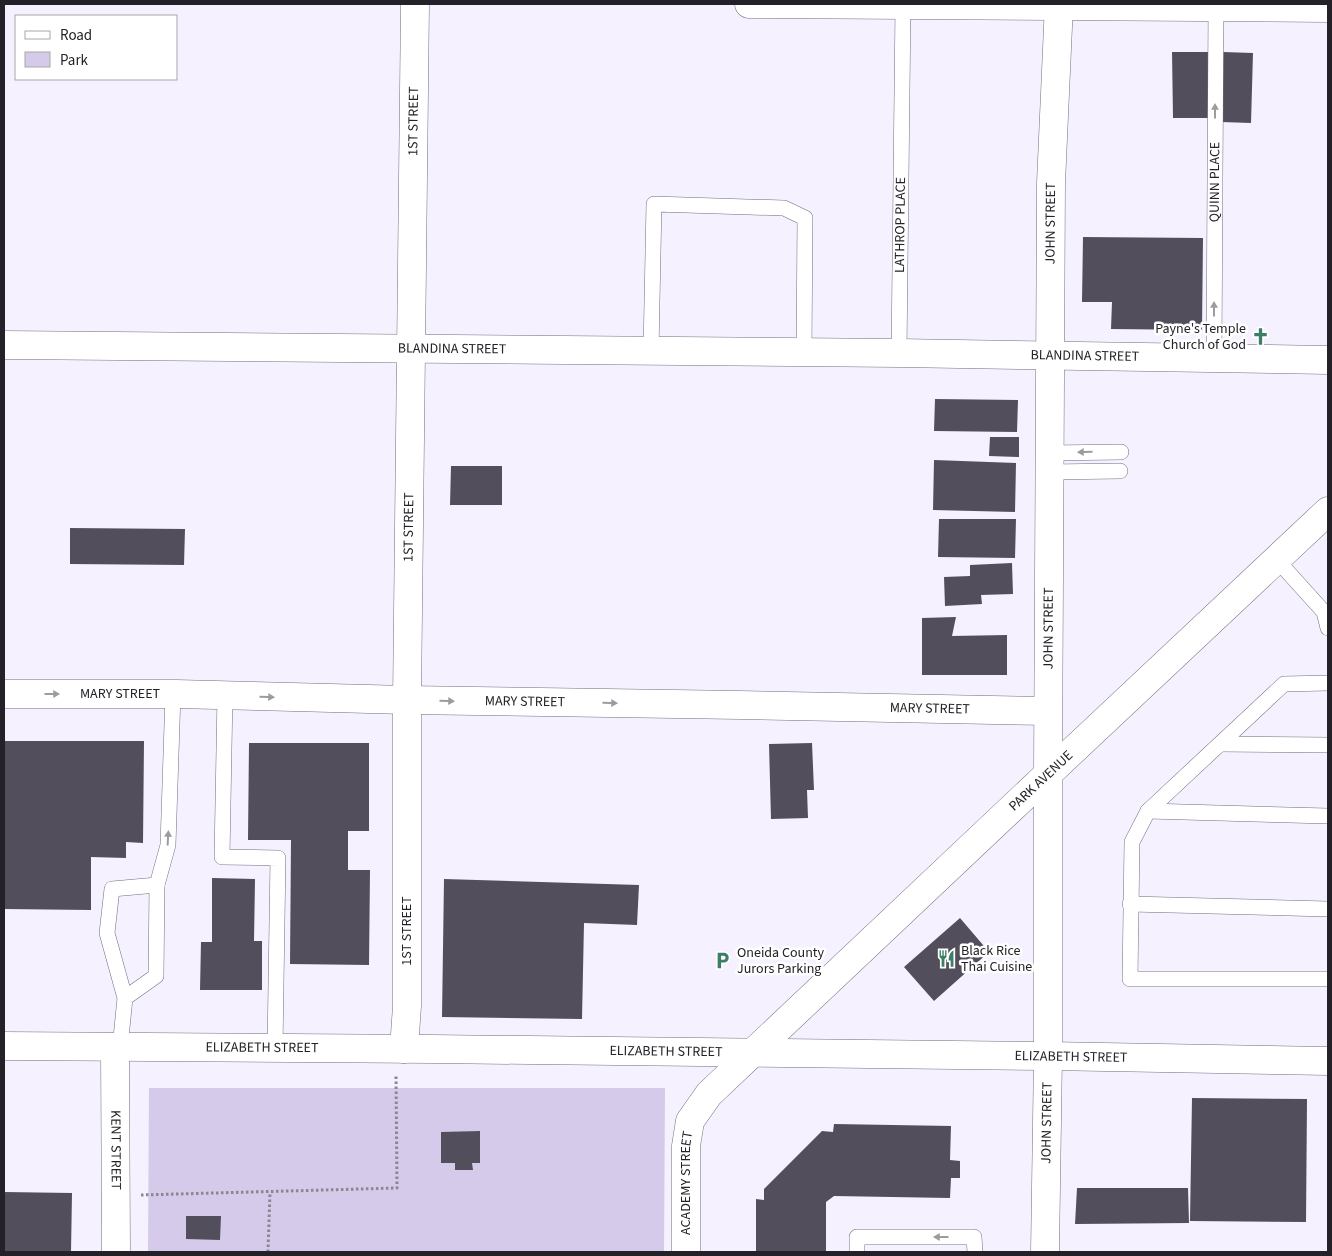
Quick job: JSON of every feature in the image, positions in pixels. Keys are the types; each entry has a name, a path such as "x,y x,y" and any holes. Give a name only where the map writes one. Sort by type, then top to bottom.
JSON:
{"street":[{"name":"1ST STREET","path":"400,1049 407,1006 407,700 415,4"},
{"path":"749,4 903,6 1216,5 1328,8"},
{"name":"JOHN STREET","path":"1045,1252 1048,1056 1051,182 1059,5"},
{"name":"BLANDINA STREET","path":"4,345 899,353 1328,360"},
{"name":"PARK AVENUE","path":"755,1052 1328,511"},
{"name":"MARY STREET","path":"4,694 173,694 1048,711"},
{"name":"ELIZABETH STREET","path":"4,1046 755,1052 1328,1061"},
{"name":"KENT STREET","path":"116,1252 118,1048"},
{"name":"ACADEMY STREET","path":"686,1252 686,1146 690,1121 709,1094 755,1052"}],"lane":[{"name":"QUINN PLACE","path":"1214,358 1216,5"},
{"name":"LATHROP PLACE","path":"899,353 903,6"},
{"path":"651,351 654,204 784,208 805,218 804,352"},
{"path":"1050,462 1121,452"},
{"path":"1050,462 1120,471"},
{"path":"1277,560 1324,612 1328,628"},
{"path":"1328,682 1284,684 1148,811 1132,842 1130,904 1130,978 1328,979"},
{"path":"125,998 156,976 157,886 168,845 173,694"},
{"path":"225,695 222,857 278,858 274,1048"},
{"path":"1220,744 1328,745"},
{"path":"1148,811 1328,816"},
{"path":"118,1048 125,998 107,933 112,889 157,886"},
{"path":"1130,904 1328,909"},
{"path":"857,1252 857,1237 974,1237 975,1252"}],"path":[{"path":"116,1195 397,1188 400,1049"},
{"path":"268,1252 270,1192"}],"green space":[{"path":"149,1088 665,1088 664,1252 148,1252"}],"building":[{"path":"1172,52 1209,52 1209,118 1173,118"},
{"path":"1223,52 1253,53 1251,123 1221,122"},
{"path":"1083,237 1203,238 1202,330 1111,329 1112,302 1082,302"},
{"path":"935,399 1018,400 1017,432 934,431"},
{"path":"990,437 1019,437 1019,457 989,456"},
{"path":"934,460 1016,463 1015,512 933,510"},
{"path":"451,466 502,466 502,505 450,505"},
{"path":"939,519 1016,519 1015,558 938,557"},
{"path":"70,528 185,529 184,565 70,564"},
{"path":"1012,563 1013,594 981,595 982,604 945,606 944,577 970,576 970,565"},
{"path":"956,617 952,636 1007,635 1007,675 922,675 922,618"},
{"path":"4,741 144,741 143,843 126,842 126,858 91,857 91,910 4,909"},
{"path":"249,743 369,743 369,831 348,831 348,870 370,870 369,965 290,964 291,840 248,840"},
{"path":"812,743 814,790 807,790 808,818 771,819 769,744"},
{"path":"212,878 255,879 254,941 262,941 262,990 200,990 201,942 212,942"},
{"path":"444,879 639,885 637,925 584,923 582,1019 442,1017"},
{"name":"Black Rice Thai Cuisine","path":"960,918 989,952 934,1001 904,967"},
{"path":"1192,1098 1307,1099 1306,1222 1190,1221"},
{"path":"834,1124 951,1126 950,1160 960,1161 960,1178 951,1178 950,1198 834,1196 826,1202 826,1252 756,1252 756,1199 764,1200 764,1189 822,1131 833,1132"},
{"path":"480,1131 480,1163 472,1163 473,1170 455,1170 455,1163 441,1163 441,1132"},
{"path":"1077,1188 1188,1188 1189,1223 1075,1224"},
{"path":"4,1192 72,1193 71,1252 4,1252"},
{"path":"186,1216 221,1216 220,1240 186,1239"}],"place":[{"name":"Payne's Temple Church of God","path":"1260,337"},
{"name":"Black Rice Thai Cuisine","path":"947,959"},
{"name":"Oneida County Jurors Parking","path":"723,961"}]}
